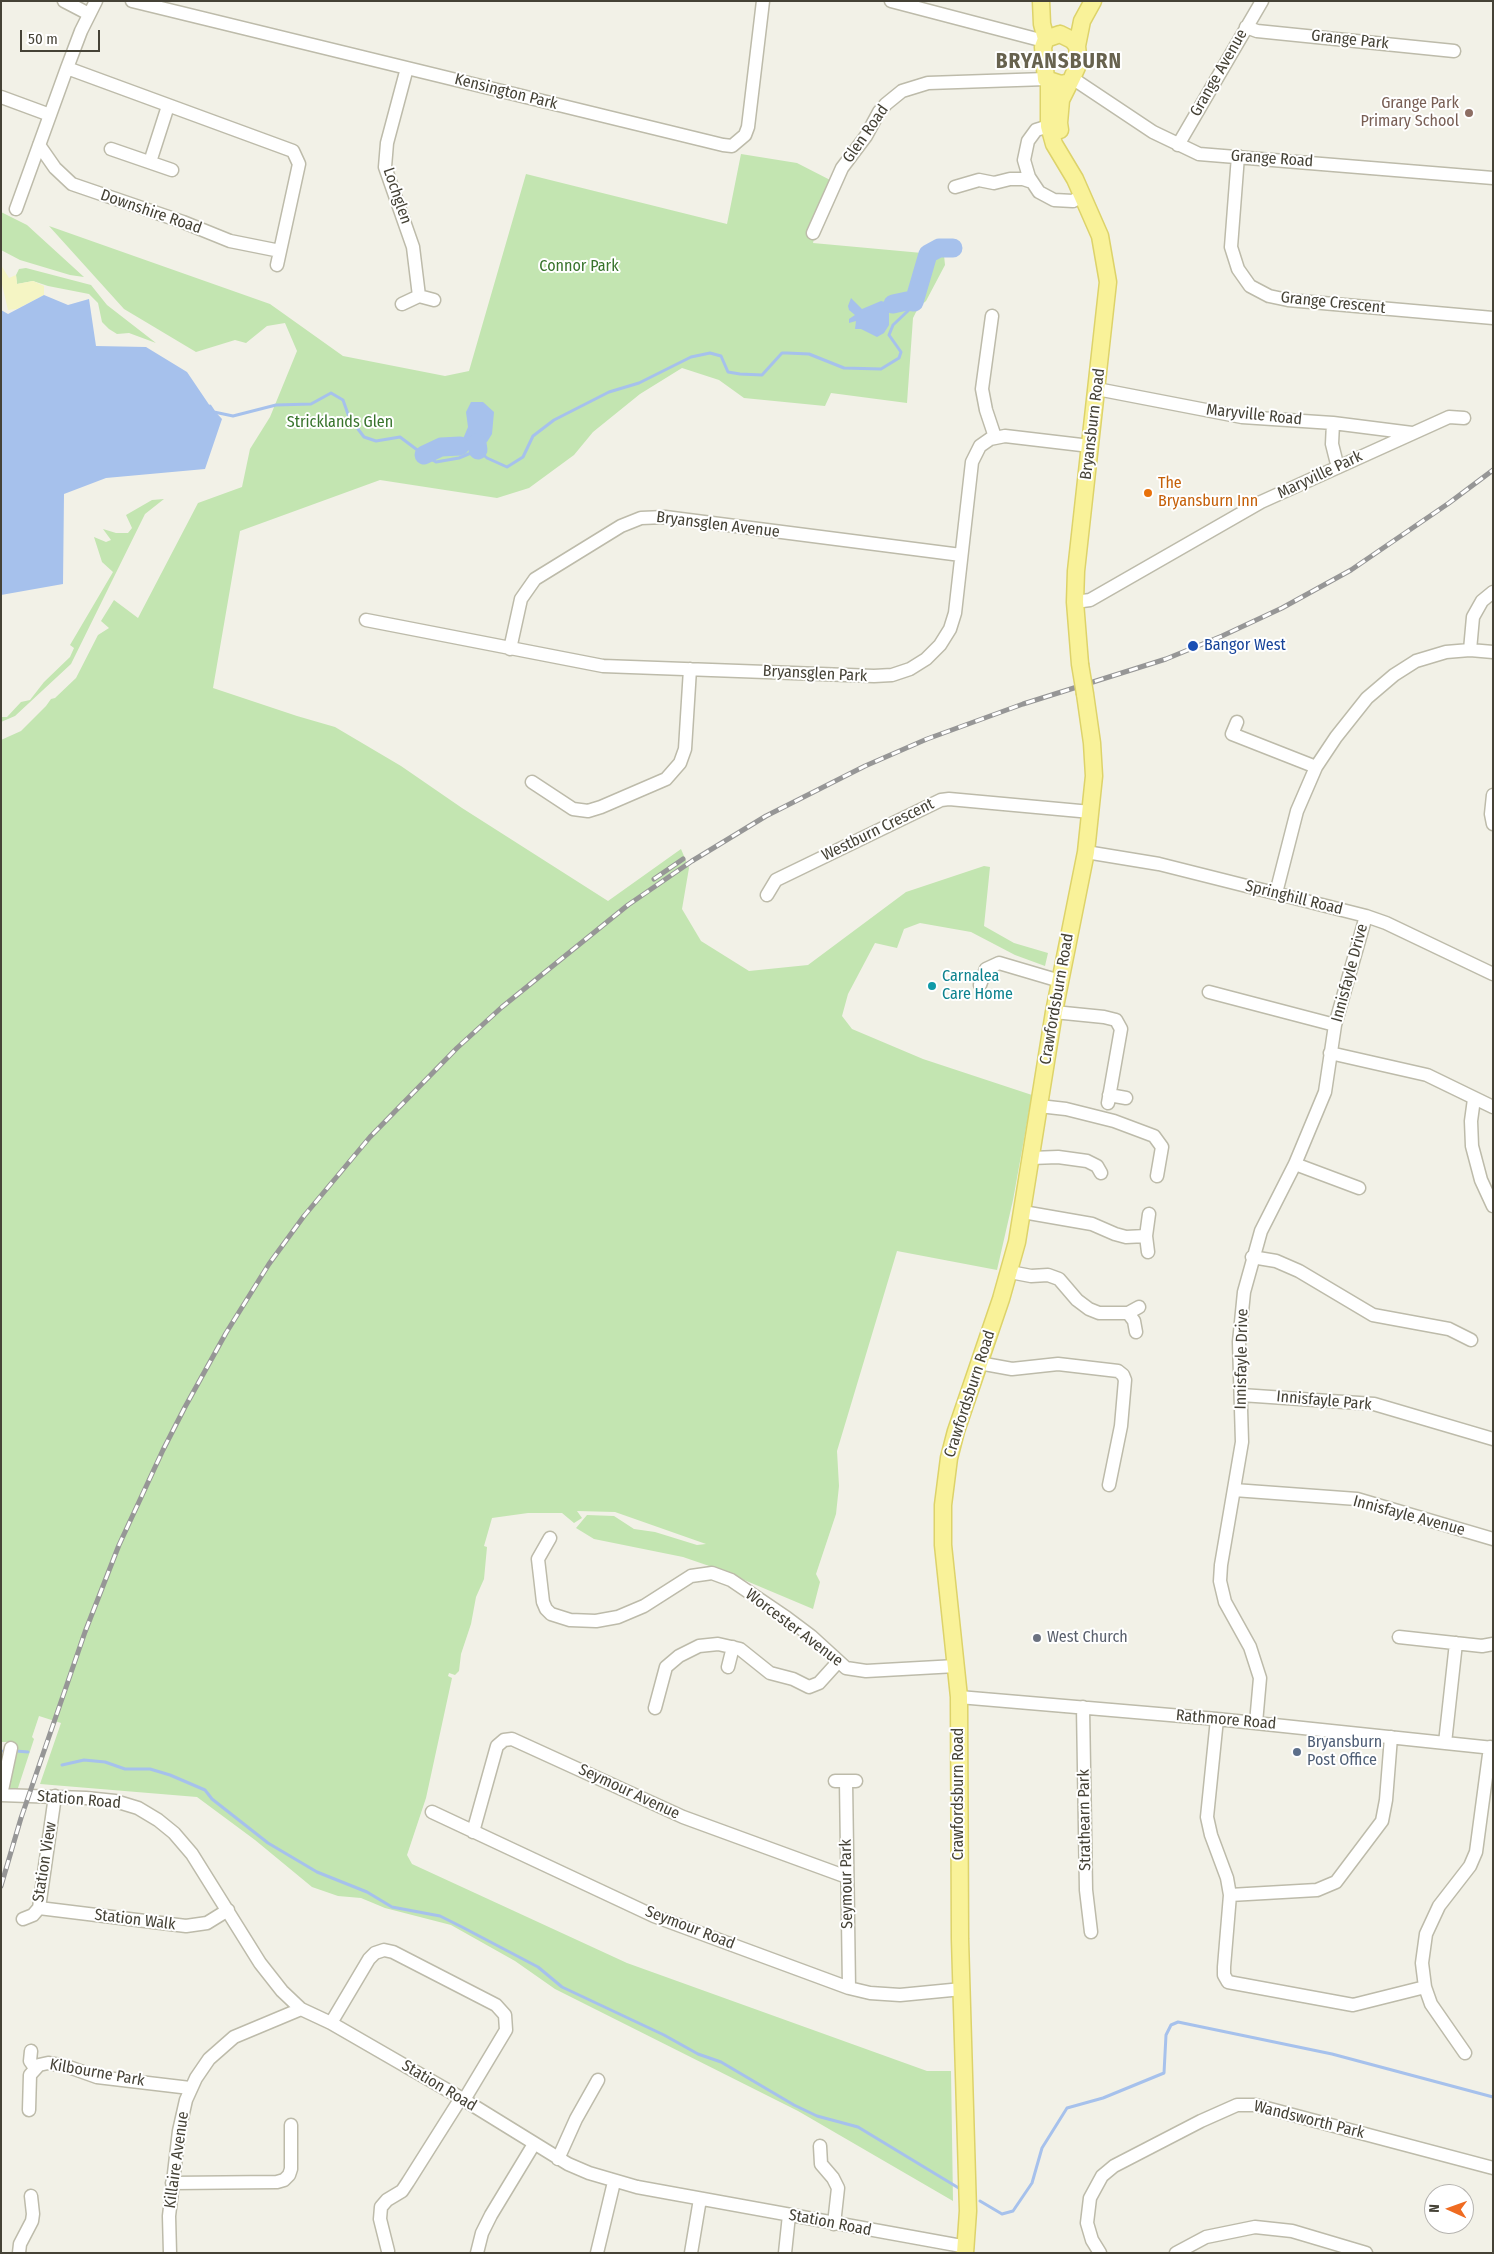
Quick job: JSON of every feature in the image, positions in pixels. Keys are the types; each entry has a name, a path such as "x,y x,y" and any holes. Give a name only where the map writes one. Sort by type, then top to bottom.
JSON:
{"main road":[{"path":"1041,8 1058,39 1082,21 1093,1"},
{"name":"Bryansburn Road","path":"1066,162 1059,123 1061,100 1077,67 1058,39 1044,65 1047,80 1049,126 1054,144 1066,162 1083,195 1100,236 1108,282 1079,538 1075,602 1080,664 1085,694"},
{"path":"1047,80 1061,84 1071,80"},
{"name":"Crawfordsburn Road","path":"966,2250 968,2211 962,1989 958,1752 959,1697 943,1545 943,1505 949,1458 956,1431 1010,1272 1022,1212 1054,1012 1086,852 1094,776 1093,751 1085,694"}],"street":[{"path":"64,1 89,14"},
{"path":"16,209 67,68 96,1"},
{"name":"Kensington Park","path":"132,1 732,146 746,135 748,127 763,1"},
{"path":"891,1 1058,39"},
{"name":"Grange Avenue","path":"1178,145 1262,1"},
{"name":"Grange Park","path":"1246,26 1257,31 1454,51"},
{"path":"67,68 285,147 296,154 299,164 277,265"},
{"name":"Lochglen","path":"406,68 387,143 385,168 413,247 420,296"},
{"name":"Glen Road","path":"813,233 842,168 866,136 879,112 894,97 911,87 928,83 1047,80"},
{"name":"Grange Road","path":"1071,80 1153,132 1199,154 1493,178"},
{"path":"1,97 50,116"},
{"path":"150,162 168,106"},
{"path":"1010,179 1021,170 1026,147 1031,135 1036,130 1049,126"},
{"name":"Downshire Road","path":"39,145 55,168 72,184 183,222 230,241 280,251"},
{"path":"111,149 172,170"},
{"name":"Grange Crescent","path":"1238,156 1231,247 1238,268 1250,286 1269,296 1288,300 1493,318"},
{"path":"1024,160 1032,182 1044,195 1054,200 1067,202 1083,195"},
{"path":"955,187 979,180 994,183 1010,179 1032,182"},
{"path":"402,304 420,296 434,300"},
{"path":"992,316 982,389 986,410 995,437 1005,436 1090,446"},
{"name":"Maryville Road","path":"1097,389 1242,417 1333,423 1412,433"},
{"name":"Maryville Park","path":"1075,602 1090,600 1261,502 1449,417 1464,418"},
{"path":"1333,423 1332,444 1336,460 1340,466"},
{"name":"Bryansglen Park","path":"366,620 603,666 874,676 892,675 910,669 934,652 950,629 954,612 974,456 980,446 995,437"},
{"name":"Bryansglen Avenue","path":"510,649 520,600 535,579 621,526 641,518 665,517 961,555"},
{"path":"1470,650 1473,617 1482,601 1493,592"},
{"path":"1276,893 1297,811 1316,767 1336,737 1367,698 1394,675 1416,661 1446,652 1470,650 1493,652"},
{"path":"532,782 573,809 588,811 666,779 680,763 685,749 690,669"},
{"path":"1237,722 1232,734 1316,767"},
{"path":"1493,795 1491,814 1493,824"},
{"name":"Westburn Crescent","path":"767,895 776,880 940,800 948,799 1091,812"},
{"name":"Springhill Road","path":"1086,852 1159,864 1366,916 1386,922 1493,974"},
{"name":"Innisfayle Drive","path":"1256,1723 1260,1678 1250,1647 1225,1602 1220,1581 1221,1565 1242,1442 1239,1342 1241,1317 1252,1257 1261,1231 1295,1164 1325,1092 1335,1025 1366,916"},
{"path":"980,985 986,969 1000,963 1060,981"},
{"path":"1209,992 1335,1025"},
{"path":"1054,1012 1116,1020 1121,1029 1108,1099 1126,1098"},
{"path":"1330,1053 1427,1075 1474,1100 1493,1107"},
{"path":"1474,1100 1472,1146 1481,1180 1493,1206"},
{"path":"1039,1106 1066,1109 1114,1121 1154,1136 1162,1147 1158,1176"},
{"path":"1031,1158 1058,1157 1087,1161 1098,1166 1101,1173"},
{"path":"1295,1164 1359,1188"},
{"path":"1022,1212 1092,1224 1126,1237 1146,1236"},
{"path":"1148,1252 1146,1236 1150,1214"},
{"path":"1252,1257 1276,1261 1299,1271 1372,1315 1449,1330 1472,1340"},
{"path":"1010,1272 1031,1276 1048,1275 1059,1279 1077,1300 1099,1313 1134,1310 1136,1332"},
{"path":"979,1363 1012,1369 1058,1364 1118,1371 1123,1375 1125,1380 1121,1426 1109,1485"},
{"name":"Innisfayle Park","path":"1241,1395 1374,1404 1493,1439"},
{"name":"Innisfayle Avenue","path":"1234,1490 1358,1499 1493,1539"},
{"name":"Worcester Avenue","path":"550,1538 538,1559 543,1602 551,1614 577,1620 609,1619 644,1606 691,1576 712,1573 731,1580 786,1618 811,1636 846,1668 866,1672 956,1666"},
{"path":"1398,1637 1482,1646 1493,1644"},
{"path":"1445,1743 1456,1643"},
{"path":"656,1708 664,1670 679,1656 704,1645 718,1644 733,1647 747,1653 770,1672 809,1687 819,1683 838,1662"},
{"path":"728,1667 733,1647"},
{"name":"Rathmore Road","path":"959,1697 1217,1719 1491,1748"},
{"name":"Strathearn Park","path":"1083,1707 1086,1890 1091,1932"},
{"path":"1217,1719 1207,1817 1211,1835 1227,1878 1230,1895 1224,1967 1224,1975 1228,1982 1353,2005 1425,1987"},
{"path":"1230,1895 1317,1890 1336,1882 1382,1821 1386,1800 1391,1737"},
{"name":"Seymour Avenue","path":"473,1832 497,1746 504,1740 512,1739 683,1817 847,1877"},
{"path":"1,1795 11,1748"},
{"path":"1465,2053 1431,2004 1425,1987 1422,1964 1426,1934 1439,1906 1470,1866 1476,1852 1491,1748"},
{"name":"Seymour Park","path":"846,1781 849,1988"},
{"name":"Station Road","path":"1,1795 55,1796 115,1801 138,1808 158,1820 174,1833 192,1854 260,1963 282,1991 301,2008 331,2023 462,2099 558,2159 588,2173 614,2182 966,2250"},
{"name":"Station View","path":"23,1919 33,1915 39,1908 55,1796"},
{"name":"Seymour Road","path":"432,1812 654,1916 849,1988 870,1993 900,1995 962,1989"},
{"name":"Station Walk","path":"39,1908 186,1926 207,1923 228,1910"},
{"path":"331,2023 369,1959 376,1952 384,1950 496,2005 505,2015 506,2030 462,2099 402,2191 387,2200 381,2207 380,2219 388,2251"},
{"name":"Killaire Avenue","path":"170,2253 169,2229 172,2183 181,2121 190,2088 202,2068 226,2043 243,2032 301,2008"},
{"name":"Kilbourne Park","path":"31,2051 30,2061 35,2068"},
{"name":"Kilbourne Park","path":"29,2110 30,2075 35,2068 43,2064 66,2066 97,2077 190,2088"},
{"path":"558,2159 576,2119 598,2080"},
{"name":"Wandsworth Park","path":"1100,2253 1092,2240 1087,2223 1090,2198 1102,2176 1114,2166 1237,2105 1255,2105 1493,2168"},
{"path":"172,2183 277,2182 284,2180 289,2176 291,2168 291,2125"},
{"path":"478,2253 488,2219 534,2144"},
{"path":"820,2146 822,2164 838,2188 834,2224"},
{"path":"596,2253 614,2182"},
{"path":"19,2253 20,2244 32,2221 31,2196"},
{"path":"691,2253 700,2199"},
{"path":"785,2253 788,2215"},
{"path":"1176,2253 1206,2237 1255,2227 1292,2231 1320,2246 1366,2253"}],"green space":[{"path":"741,154 797,163 836,183 817,227 813,243 944,255 945,265 926,301 918,308 913,318 907,403 831,393 825,406 744,398 719,380 682,368 640,394 593,432 574,455 529,488 497,498 380,480 240,531 213,688 335,727 401,766 462,808 608,901 681,849 689,868 682,909 701,941 749,971 808,965 906,892 984,866 990,867 984,926 1014,943 1048,953 1045,966 1015,955 971,932 920,923 904,929 897,948 875,943 848,994 842,1016 852,1029 923,1059 1032,1095 1013,1200 997,1270 897,1251 837,1451 839,1486 836,1514 816,1574 820,1582 813,1609 718,1569 683,1557 594,1539 576,1528 587,1515 614,1516 634,1529 655,1532 697,1545 706,1544 615,1512 577,1511 582,1518 574,1523 562,1513 528,1513 492,1518 484,1546 487,1547 484,1579 476,1597 471,1624 461,1654 459,1671 455,1675 449,1673 448,1676 452,1678 426,1798 407,1855 412,1864 627,1963 927,2071 951,2071 953,2201 798,2111 555,1989 515,1961 451,1925 385,1908 361,1898 338,1896 312,1887 255,1840 197,1797 40,1784 61,1723 39,1716 32,1737 34,1739 17,1791 8,1790 16,1746 15,1742 1,1742 1,740 21,731 51,699 55,698 76,678 98,635 109,628 101,621 114,600 138,618 198,503 242,487 250,449 270,417 297,351 285,323 267,326 246,343 235,340 196,352 124,309 49,226 270,304 343,356 445,376 469,371 526,174 727,224"},
{"path":"1,212 27,225 84,277 70,275 20,260 1,250"},
{"path":"26,268 91,285 107,305 156,343 129,333 117,334 109,329 102,322 98,303 89,294 33,281 17,284 16,275 19,269"},
{"path":"164,499 145,514 71,664 15,716 1,722 1,717 7,717 21,702 30,700 44,682 70,657 74,648 70,645 113,572 102,562 94,537 106,542 111,540 103,529 116,533 128,533 132,528 126,515 152,500"}],"sand":[{"path":"1,265 9,278 16,275 17,284 33,281 44,286 44,295 17,309 8,310 1,280"}],"water":[{"path":"44,295 68,305 89,299 96,346 146,347 187,372 210,406 222,419 205,469 106,478 64,494 63,584 1,595 1,310 8,314"},
{"path":"851,298 862,309 881,301 893,304 889,313 889,325 884,333 877,337 861,329 855,329 856,321 849,323 849,319 855,315 849,310 848,306"},
{"path":"471,402 483,402 494,412 492,434 487,442 460,446 468,427 466,412"}],"waterway":[{"path":"893,304 907,301 914,302 928,254 939,248 953,248"},
{"path":"210,406 214,412 233,416 276,405 311,404 331,393 343,400 349,417 364,437 376,441 400,437 436,462 459,458 478,450 487,458 507,467 523,457 533,436 554,420 609,392 639,383 691,357 710,353 721,356 728,372 740,374 762,375 782,353 809,354 844,368 881,369 899,358 901,352 889,335 893,325 911,308 914,302"},
{"path":"477,443 478,450"},
{"path":"424,455 441,447 460,446"},
{"path":"16,1751 28,1752"},
{"path":"62,1765 84,1760 105,1762 125,1769 150,1769 170,1775 205,1790 212,1799 268,1843 317,1872 367,1892 392,1907 440,1916 538,1967 562,1987 664,2035 698,2054 721,2062 794,2105 817,2116 858,2127 962,2190"},
{"path":"980,2201 1002,2214 1013,2211 1032,2183 1042,2148 1067,2108 1103,2098 1164,2073 1166,2035 1171,2025 1178,2022 1332,2054 1493,2097"}],"railway":[{"path":"1,1886 21,1818 85,1632 119,1545 185,1407 226,1333 269,1264 304,1216 370,1137 457,1048 502,1007 628,905 692,861 766,816 865,766 927,739 1023,704 1166,659 1282,608 1351,570 1449,503 1493,470"},
{"path":"654,879 683,859"}],"place":[{"name":"Grange Park Primary School","path":"1469,113"},
{"name":"The Bryansburn Inn","path":"1148,493"},
{"name":"Bangor West","path":"1193,646"},
{"name":"Carnalea Care Home","path":"932,986"},
{"name":"West Church","path":"1037,1638"},
{"name":"Bryansburn Post Office","path":"1297,1752"}],"district":[{"name":"BRYANSBURN","path":"1059,62"}],"park label":[{"name":"Connor Park","path":"579,267"},
{"name":"Stricklands Glen","path":"340,423"}]}
